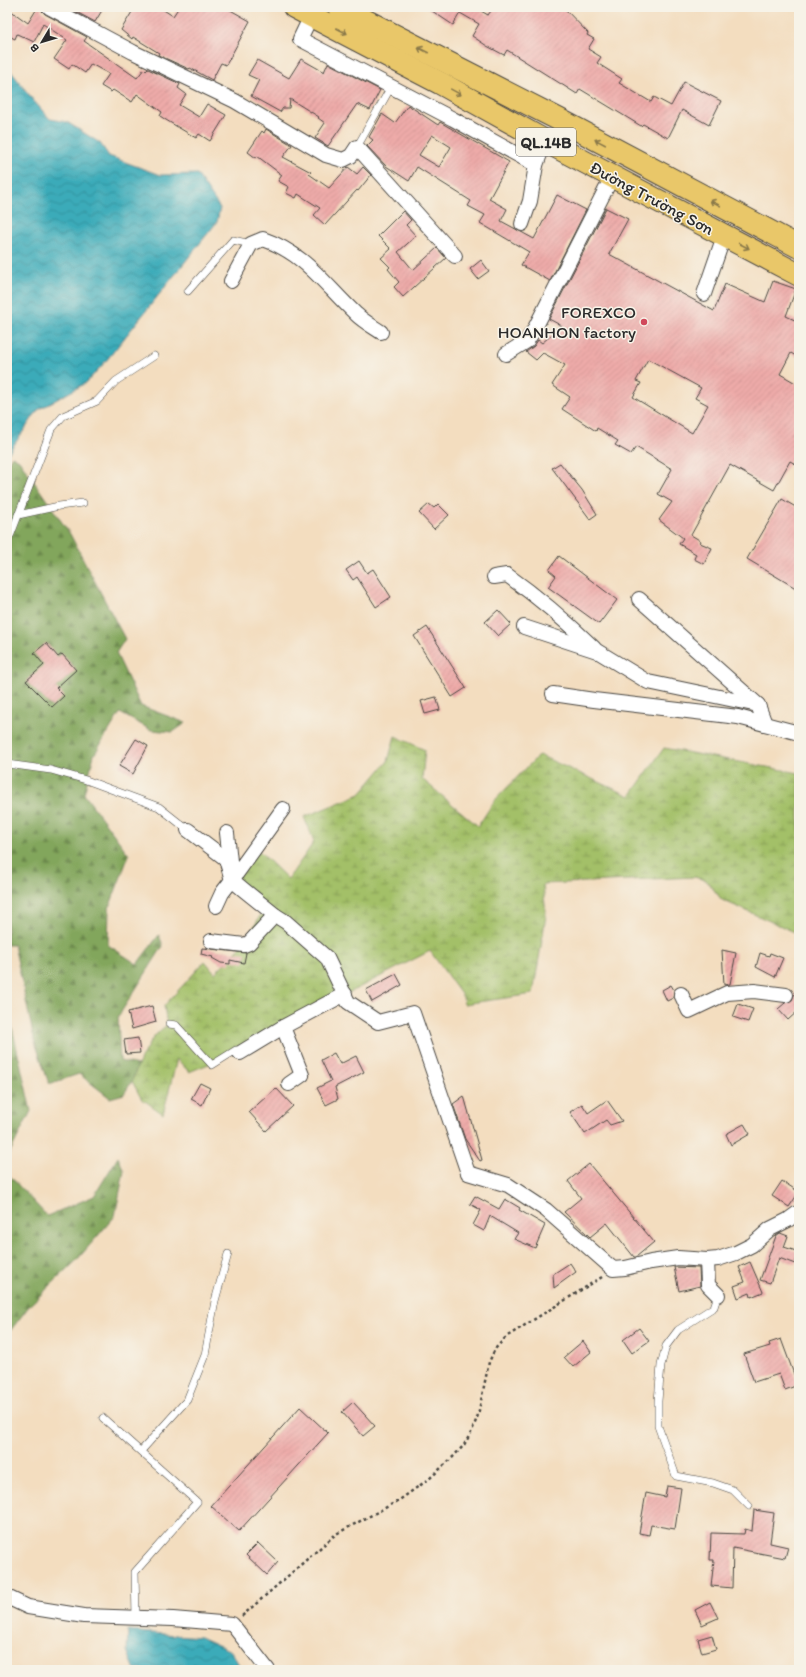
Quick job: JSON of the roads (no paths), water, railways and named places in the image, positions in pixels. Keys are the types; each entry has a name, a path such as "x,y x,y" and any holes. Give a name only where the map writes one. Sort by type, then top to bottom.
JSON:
{"highway":[{"name":"Đường Trường Sơn","path":"339,7 558,119 799,247"},
{"name":"Đường Trường Sơn","path":"303,11 799,275"}],"street":[{"path":"49,7 133,52 235,101 326,155 343,160 351,156 357,147 455,256"},
{"path":"303,11 300,39 453,119 536,165"},
{"path":"522,224 530,201 536,165 545,141"},
{"path":"506,354 527,341 534,330 612,176"},
{"path":"704,294 724,236"},
{"path":"231,281 251,244 263,239 276,243 301,258 322,277 357,315 381,332"},
{"path":"494,577 507,575 524,587 571,626 597,651 648,682 758,705"},
{"path":"639,599 758,705 765,724"},
{"path":"524,627 597,651"},
{"path":"553,694 738,716 799,734"},
{"path":"216,906 222,893 283,809"},
{"path":"188,830 226,859 232,880 275,915 286,922 327,958 348,1002 378,1022 413,1013 468,1173 508,1185 546,1210 613,1270 678,1258 707,1260 718,1259 736,1253 752,1245 770,1229 788,1220 799,1212"},
{"path":"227,833 232,880"},
{"path":"211,941 244,946 275,915"},
{"path":"681,994 689,1012 727,993 754,991 786,995"},
{"path":"240,1053 283,1027 345,994"},
{"path":"283,1027 302,1076 289,1084"},
{"path":"707,1260 708,1285 718,1295"},
{"path":"7,1597 28,1607 84,1616 136,1617 232,1624 268,1670"}],"lane":[{"path":"357,147 391,87"},
{"path":"188,291 233,240 251,244"},
{"path":"7,540 11,534 51,430 56,422 63,416 96,401 116,381 154,356"},
{"path":"18,515 83,503"},
{"path":"7,764 50,770 86,780 159,807 188,830"},
{"path":"169,1024 176,1025 212,1065 236,1050 240,1053"},
{"path":"142,1451 187,1400 205,1355 215,1301 228,1254"},
{"path":"718,1295 714,1307 678,1330 666,1346 661,1365 658,1426 676,1476 713,1483 733,1490 749,1506"},
{"path":"103,1418 142,1451 197,1502 135,1572 136,1617"}],"water":[{"path":"7,66 33,100 50,119 67,122 100,143 109,156 160,175 197,174 220,208 217,222 106,361 86,383 38,410 7,455"},
{"path":"128,1631 200,1637 231,1651 242,1670 135,1670 127,1651"}],"place":[{"name":"FOREXCO HOANHON factory","path":"644,322"}]}
